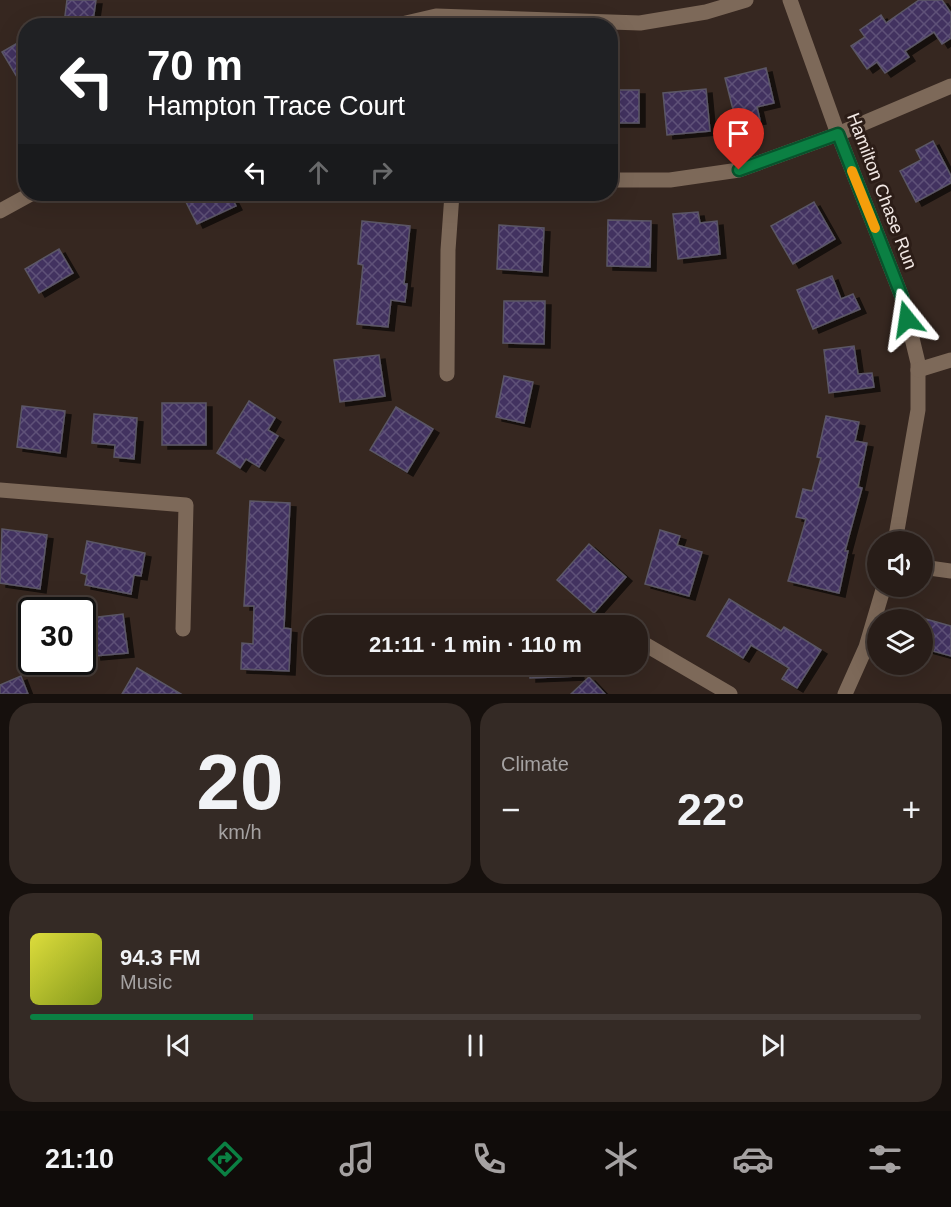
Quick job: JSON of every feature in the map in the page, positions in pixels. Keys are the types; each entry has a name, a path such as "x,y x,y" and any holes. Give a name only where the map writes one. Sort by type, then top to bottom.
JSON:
{"street":[{"path":"618,22 640,23 706,12 746,0"},
{"name":"Hamilton Chase Run","path":"790,0 838,134 902,297 918,370 918,410 898,531"},
{"path":"427,18 436,16 494,18"},
{"path":"618,180 670,180 739,170 838,134 951,86"},
{"path":"0,211 18,201"},
{"path":"447,374 448,250 452,201"},
{"path":"918,370 951,360"},
{"path":"0,490 186,505 183,629"},
{"path":"933,569 951,571"},
{"path":"845,694 866,647 881,597"},
{"path":"648,646 730,694"}],"building":[{"path":"67,0 96,0 93,18 65,16"},
{"path":"919,0 942,0 951,13 951,38 942,44 934,32 905,51 909,57 885,73 877,62 867,69 851,46 865,37 860,30 881,15 886,23"},
{"path":"18,43 18,79 2,52"},
{"path":"766,68 774,103 757,107 760,120 737,125 725,78"},
{"path":"706,89 710,131 667,135 663,93"},
{"path":"618,90 639,90 639,123 618,123"},
{"path":"933,141 951,176 951,183 916,202 900,171 921,160 916,150"},
{"path":"186,201 234,201 236,206 197,224"},
{"path":"814,202 835,239 793,264 771,226"},
{"path":"698,212 700,223 717,221 720,254 678,259 673,214"},
{"path":"608,220 651,221 650,267 607,266"},
{"path":"362,221 410,226 404,284 407,284 405,302 391,300 388,327 357,324 363,265 358,264"},
{"path":"499,225 544,228 542,272 497,269"},
{"path":"59,249 73,273 39,293 25,269"},
{"path":"832,276 841,299 853,294 860,309 813,329 797,290"},
{"path":"504,301 545,301 544,344 503,343"},
{"path":"854,346 858,374 872,373 874,387 829,393 824,350"},
{"path":"379,355 385,396 340,402 334,360"},
{"path":"504,376 533,382 524,423 496,417"},
{"path":"249,401 275,418 268,430 278,436 259,467 246,459 240,468 217,453"},
{"path":"162,403 206,403 206,445 162,445"},
{"path":"22,406 65,411 60,453 17,447"},
{"path":"396,407 433,429 407,472 370,450"},
{"path":"94,414 137,418 134,459 114,457 115,445 92,443"},
{"path":"826,416 859,422 855,441 867,443 858,487 862,488 845,551 848,551 839,593 788,581 806,519 796,517 803,489 812,491 821,458 817,457"},
{"path":"250,501 290,503 284,628 291,629 289,671 241,669 242,643 253,644 254,606 244,606"},
{"path":"2,529 47,535 40,589 0,583"},
{"path":"660,530 680,536 677,545 702,552 689,596 645,584"},
{"path":"87,541 145,553 141,576 134,575 131,594 85,585 87,575 81,573"},
{"path":"589,544 626,577 594,613 557,580"},
{"path":"729,599 781,631 784,627 821,650 797,688 782,679 789,668 751,645 743,658 707,636"},
{"path":"123,614 128,653 96,656 96,617"},
{"path":"933,621 951,626 951,656 933,651"},
{"path":"137,668 181,694 122,694"},
{"path":"530,675 578,676 530,678"},
{"path":"21,676 28,694 0,694 0,685"},
{"path":"589,677 605,694 571,694"}],"slow traffic":[{"path":"852,171 875,228"}],"route":[{"path":"739,170 838,134 902,297 907,319"}]}
